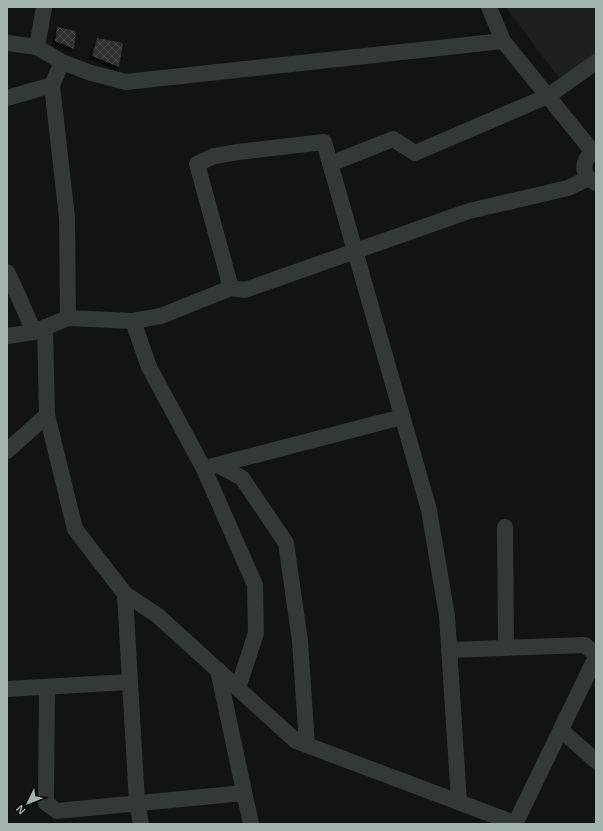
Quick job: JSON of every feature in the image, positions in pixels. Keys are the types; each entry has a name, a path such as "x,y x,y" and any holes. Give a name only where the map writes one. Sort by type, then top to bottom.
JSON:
{"street":[{"path":"37,47 44,7"},
{"path":"7,336 40,330 68,318 138,320 161,316 231,288 245,290 468,211 592,181 585,172 584,166 586,159 594,152 503,41 489,7"},
{"path":"7,43 37,47 62,62 91,73 126,82 503,41"},
{"path":"62,62 52,85 67,218 68,318"},
{"path":"330,164 392,139 415,153 548,96 596,62"},
{"path":"7,98 52,85"},
{"path":"231,288 197,164 214,156 324,142 428,510 447,616 459,802"},
{"path":"7,272 40,330 47,415 75,529 124,594 158,615 240,690 302,743 516,824 596,656 585,646 449,650"},
{"path":"138,320 149,367 211,467 255,585 256,633 240,690"},
{"path":"7,451 47,415"},
{"path":"211,467 402,416"},
{"path":"211,467 242,478 286,543 300,641 302,743"},
{"path":"505,527 506,648"},
{"path":"124,594 137,803 141,824"},
{"path":"218,670 251,824"},
{"path":"7,689 129,682"},
{"path":"47,687 46,803 57,811 244,793"},
{"path":"561,730 596,761"}],"shaded area":[{"path":"506,7 596,7 596,53 559,78"}],"building":[{"path":"57,27 76,31 74,49 55,41"},
{"path":"97,38 123,43 119,67 92,56"}]}
